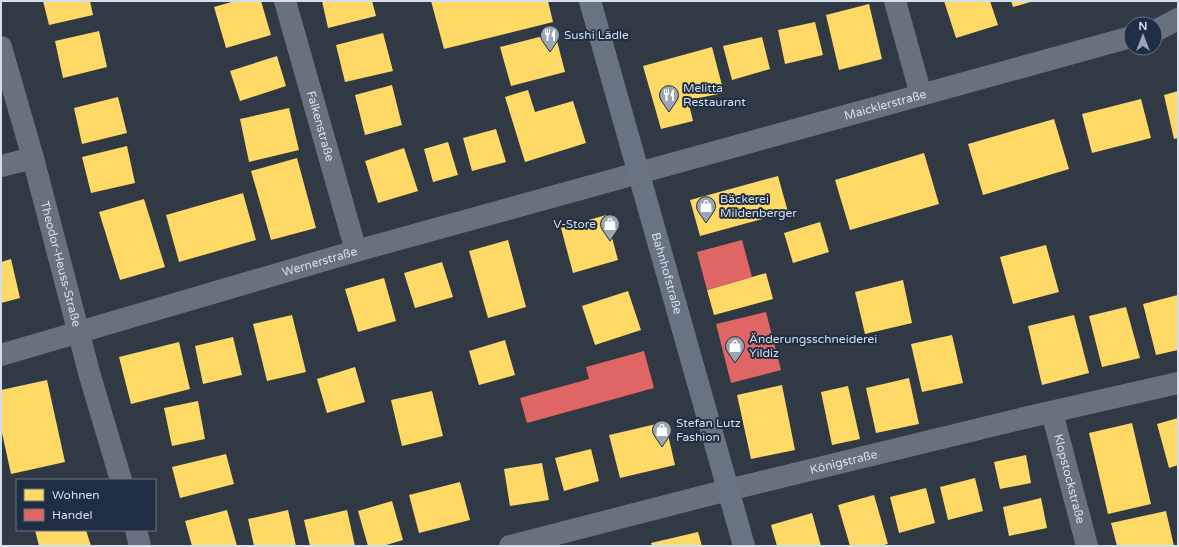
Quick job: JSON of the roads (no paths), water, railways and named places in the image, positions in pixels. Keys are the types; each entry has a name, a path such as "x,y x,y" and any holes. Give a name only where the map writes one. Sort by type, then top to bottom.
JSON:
{"street":[{"name":"Falkenstraße","path":"285,1 356,250"},
{"name":"Bahnhofstraße","path":"590,1 744,546"},
{"path":"895,1 921,95"},
{"path":"1163,26 1178,19"},
{"name":"Maicklerstraße","path":"639,172 1123,39"},
{"name":"Theodor-Heuss-Straße","path":"1,47 78,331 121,479"},
{"path":"1,166 32,158"},
{"name":"Wernerstraße","path":"1,355 356,250 639,172"},
{"name":"Königstraße","path":"510,546 728,490 1178,383"},
{"name":"Klopstockstraße","path":"1052,412 1087,546"},
{"path":"136,531 140,546"}],"place":[{"name":"Sushi Lädle","path":"550,52"},
{"name":"Melitta Restaurant","path":"669,112"},
{"name":"Bäckerei Mildenberger","path":"706,223"},
{"name":"V-Store","path":"610,241"},
{"name":"Änderungsschneiderei Yildiz","path":"735,363"},
{"name":"Stefan Lutz Fashion","path":"662,447"}]}
